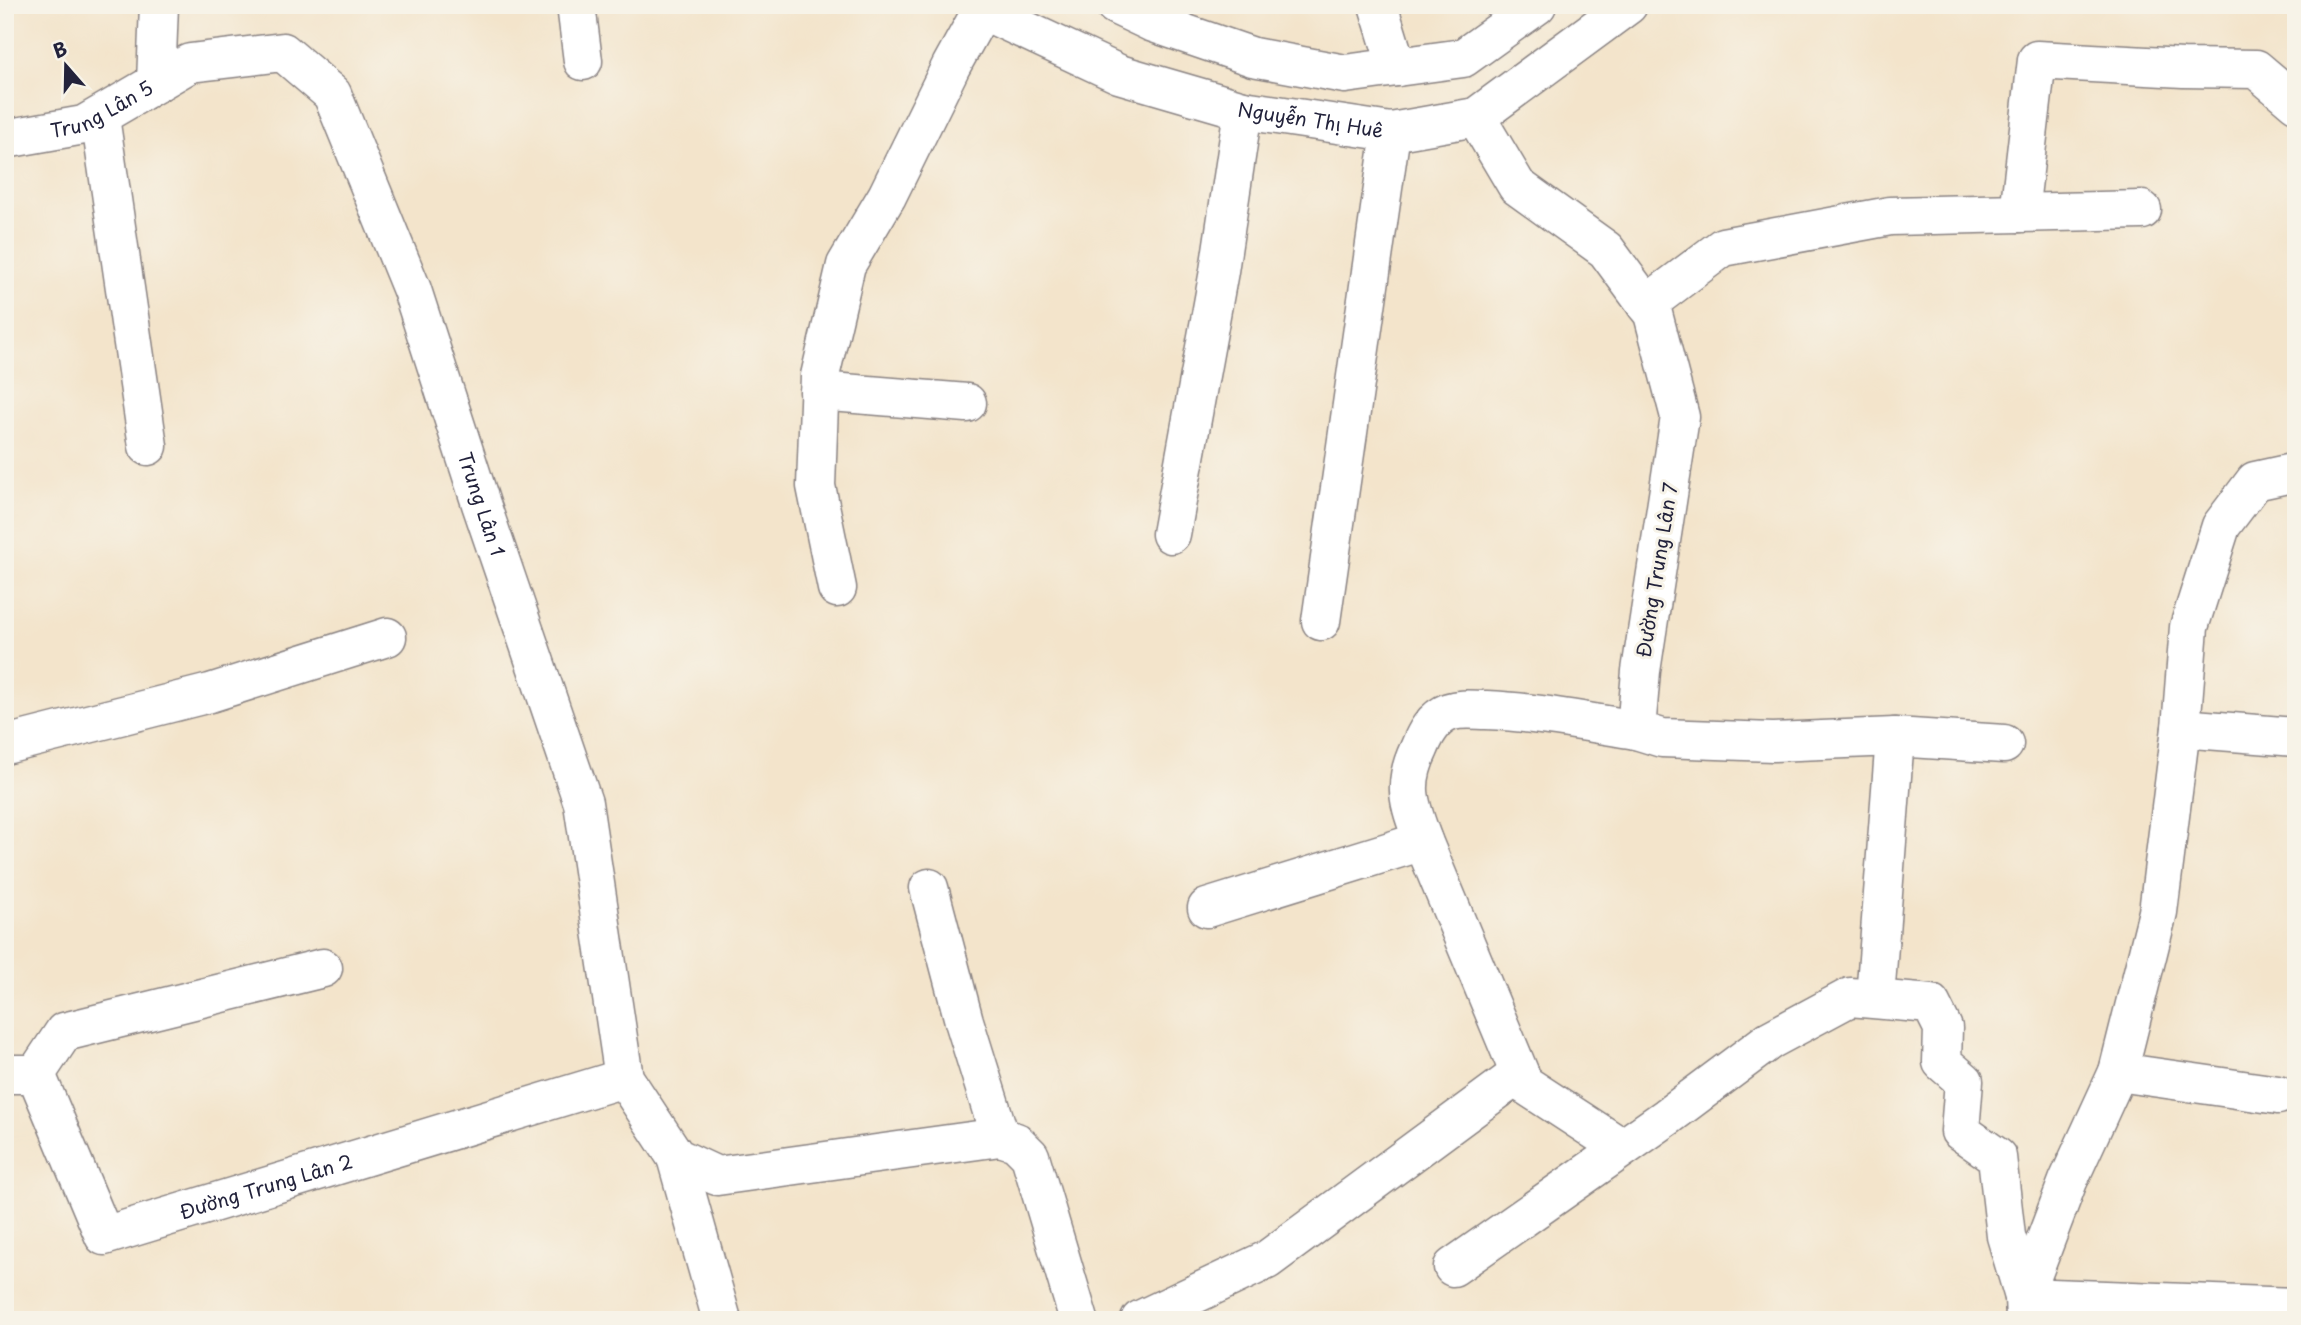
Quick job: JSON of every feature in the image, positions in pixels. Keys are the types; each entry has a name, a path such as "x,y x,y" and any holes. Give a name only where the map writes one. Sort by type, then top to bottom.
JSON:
{"street":[{"path":"156,83 159,5"},
{"path":"576,5 583,61"},
{"path":"1115,5 1151,22 1253,57 1345,74 1463,58 1537,5"},
{"path":"1378,5 1397,68"},
{"name":"Nguyễn Thị Huê","path":"980,8 1119,74 1243,110 1391,132 1476,117 1628,5"},
{"path":"837,588 816,486 820,376 846,265 887,196 980,8"},
{"name":"Trung Lân 1","path":"190,63 283,52 332,94 411,290 583,803 624,1079"},
{"path":"2019,214 2037,60 2256,69 2296,103"},
{"name":"Trung Lân 5","path":"5,139 84,125 190,63"},
{"path":"1171,534 1219,271 1243,110"},
{"path":"100,117 148,446"},
{"name":"Đường Trung Lân 7","path":"1476,117 1517,186 1606,250 1653,314 1680,416 1641,671 1636,730"},
{"path":"1321,621 1391,132"},
{"path":"1646,305 1723,247 1890,216 2142,210"},
{"path":"819,391 967,402"},
{"path":"2025,1308 2068,1181 2118,1072 2158,912 2181,728 2189,627 2221,526 2255,481 2296,472"},
{"path":"5,745 210,693 387,637"},
{"path":"1622,1148 1524,1084 1519,1074 1409,803 1407,786 1411,764 1426,732 1436,720 1447,712 1461,709 1510,711 1636,730 1662,738 1773,742 1895,737 2004,744"},
{"path":"2181,728 2296,737"},
{"path":"1875,998 1895,737"},
{"path":"1207,908 1423,841"},
{"path":"929,888 964,1021 1000,1137"},
{"path":"20,1074 64,1032 323,968"},
{"path":"1452,1267 1667,1117 1770,1040 1850,997 1875,998 1931,1004 1943,1028 1941,1062 1964,1081 1960,1131 1997,1157 2006,1236 2025,1308"},
{"path":"2118,1072 2278,1095"},
{"name":"Đường Trung Lân 2","path":"20,1074 104,1236 624,1079"},
{"path":"1140,1320 1267,1260 1519,1074"},
{"path":"624,1079 676,1157 722,1320"},
{"path":"676,1157 717,1176 1000,1137 1016,1142 1030,1156 1079,1320"},
{"path":"2025,1308 2296,1307"}]}
